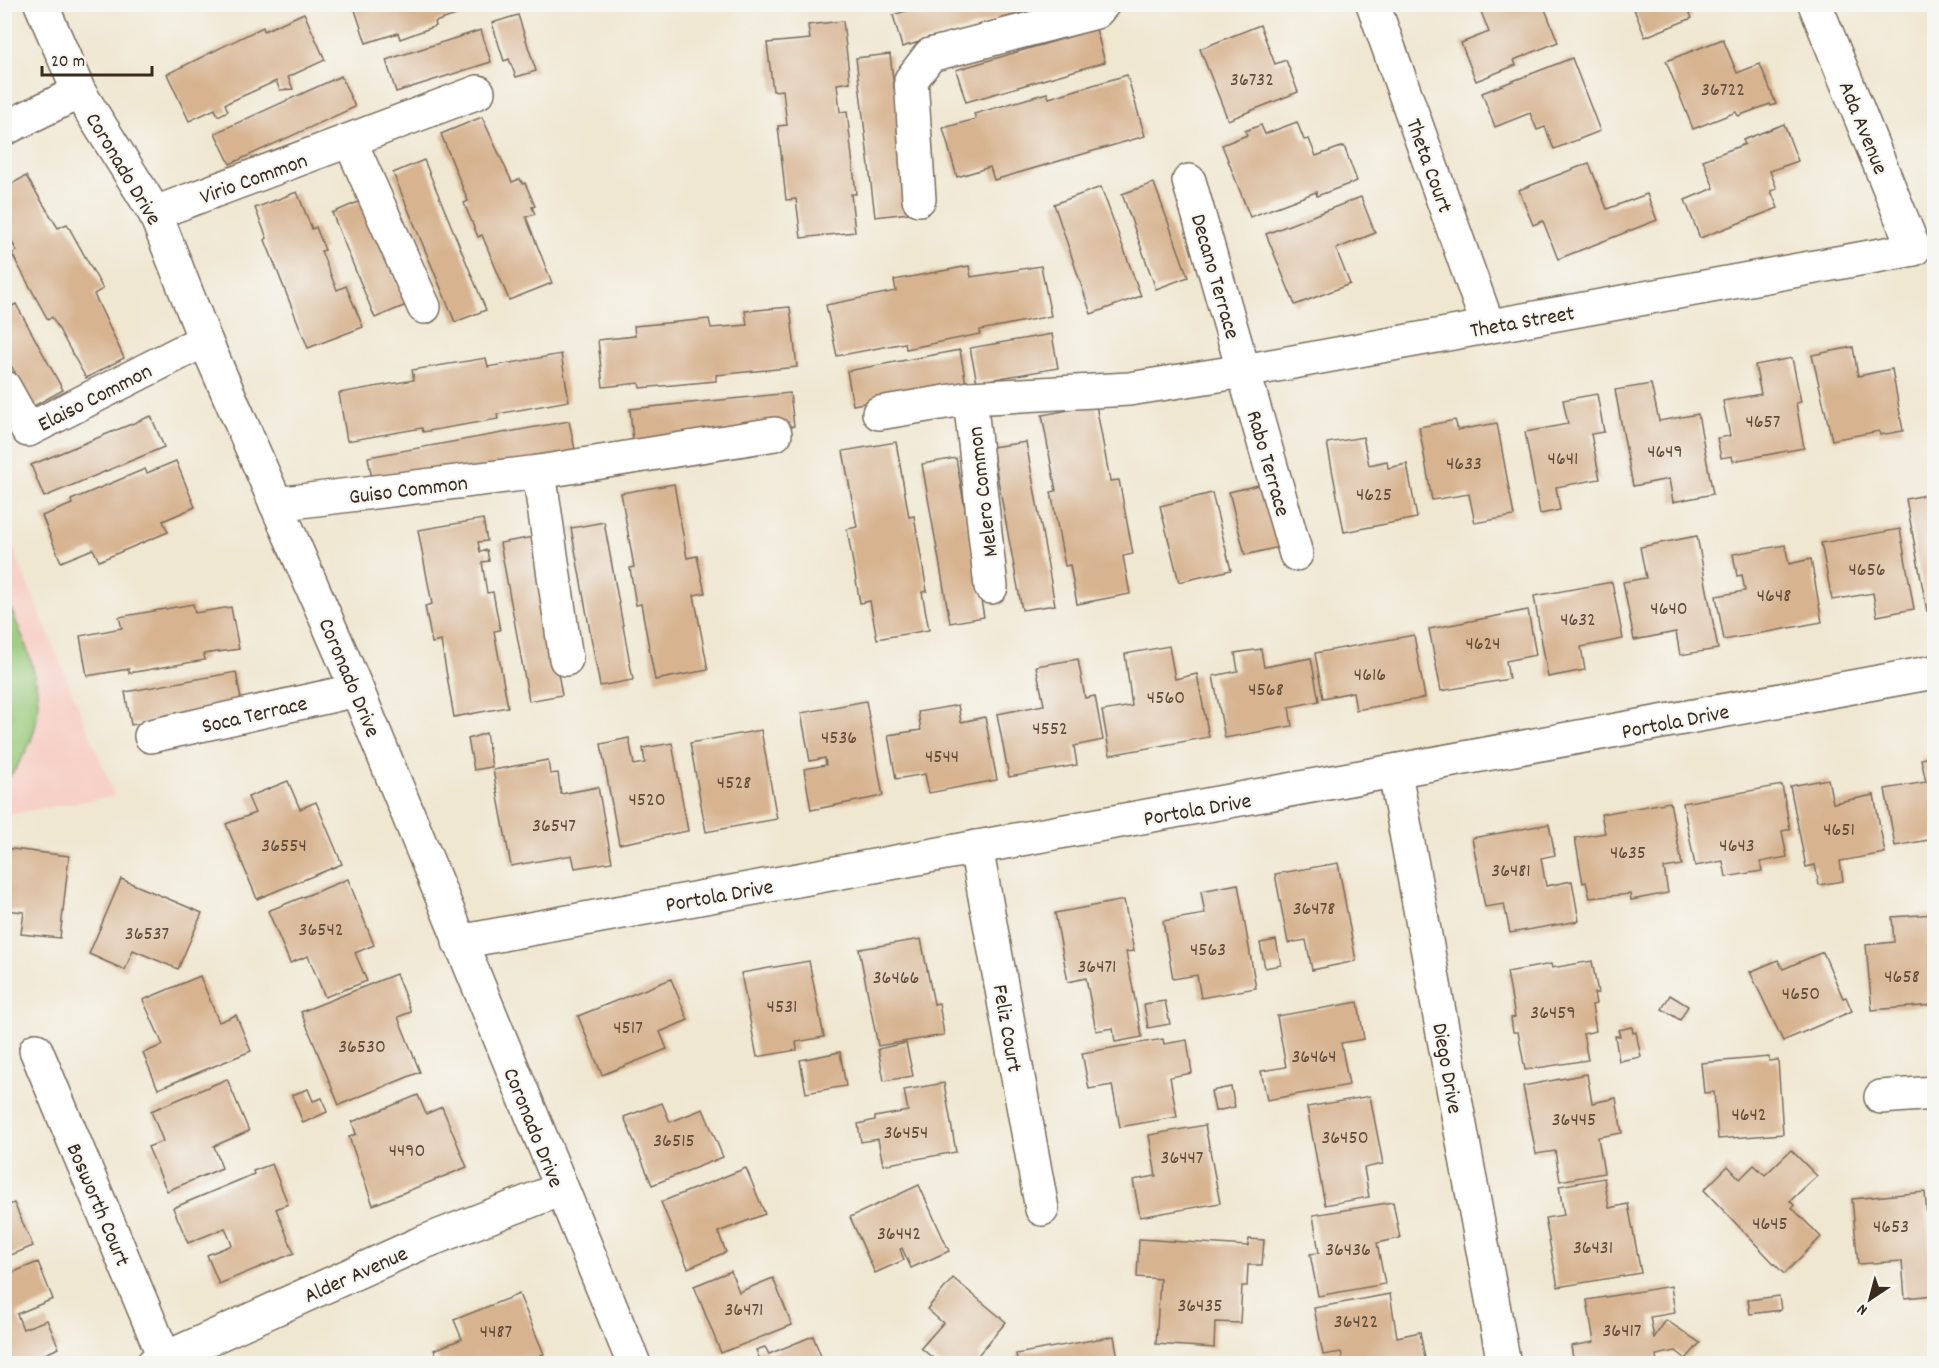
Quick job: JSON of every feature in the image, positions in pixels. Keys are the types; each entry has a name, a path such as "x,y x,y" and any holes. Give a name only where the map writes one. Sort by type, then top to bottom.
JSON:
{"street":[{"name":"Coronado Drive","path":"41,4 79,92 155,213 205,340 357,690 634,1364"},
{"path":"919,199 911,80 930,55 1096,12 1103,4"},
{"name":"Theta Court","path":"1373,4 1488,326"},
{"name":"Ada Avenue","path":"1815,4 1914,249"},
{"path":"4,129 79,92"},
{"name":"Virio Common","path":"155,213 478,92"},
{"path":"350,141 424,306"},
{"name":"Decano Terrace","path":"1189,181 1244,371"},
{"name":"Theta Street","path":"1129,389 1244,371 1914,249"},
{"name":"Elaiso Common","path":"4,387 28,430 205,340"},
{"name":"Rabo Terrace","path":"1244,371 1296,554"},
{"name":"Melero Common","path":"879,413 970,398 1129,389"},
{"name":"Melero Common","path":"970,398 992,587"},
{"name":"Guiso Common","path":"276,504 539,472 775,434"},
{"path":"539,472 566,659"},
{"name":"Portola Drive","path":"459,942 1395,773 1935,672"},
{"name":"Soca Terrace","path":"152,736 357,690"},
{"name":"Diego Drive","path":"1395,773 1504,1364"},
{"name":"Feliz Court","path":"976,847 1041,1209"},
{"name":"Bosworth Court","path":"36,1050 159,1361"},
{"path":"1881,1096 1935,1093"},
{"name":"Alder Avenue","path":"159,1361 419,1244 561,1189"}],"shaded area":[{"path":"5,528 115,796 5,815"}],"green space":[{"path":"4,592 33,670 38,711 34,731 26,751 14,771 5,780"}],"building":[{"path":"353,4 466,4 468,11 435,22 436,26 400,39 398,33 366,43"},
{"path":"928,4 1049,5 902,47 893,15"},
{"path":"1478,4 1543,4 1558,42 1514,60 1516,65 1476,81 1461,43 1489,32"},
{"path":"1632,4 1686,4 1692,18 1645,37"},
{"path":"304,13 325,60 288,77 293,89 280,90 276,81 225,104 228,111 218,116 215,109 189,121 167,74 263,27 264,31"},
{"path":"518,15 536,71 516,77 509,59 504,61 492,23"},
{"path":"843,21 850,82 837,84 840,112 847,111 856,194 851,194 855,232 801,238 796,199 786,200 778,126 787,125 783,90 773,91 767,43 810,39 808,25"},
{"path":"1260,25 1275,64 1286,60 1298,92 1228,120 1200,49"},
{"path":"1096,29 1105,62 966,102 956,70"},
{"path":"481,30 491,62 396,92 386,60"},
{"path":"1723,39 1737,73 1760,64 1776,104 1771,106 1770,104 1738,116 1736,112 1693,129 1666,61"},
{"path":"890,54 909,213 875,217 856,58"},
{"path":"1572,58 1600,131 1554,149 1545,127 1537,130 1530,113 1495,127 1482,93"},
{"path":"1127,75 1145,136 994,180 990,167 957,177 943,128 976,119 974,114 1047,93 1049,98"},
{"path":"341,76 355,107 230,164 215,133"},
{"path":"482,117 512,182 520,179 523,184 525,183 535,206 532,207 535,214 526,217 552,283 509,300 482,235 478,237 464,203 468,201 441,134"},
{"path":"1297,122 1304,140 1309,139 1316,156 1344,146 1357,181 1317,196 1316,192 1250,217 1222,145 1247,135 1245,131 1261,125 1265,134"},
{"path":"1784,124 1798,161 1770,171 1777,189 1771,191 1778,208 1700,238 1685,200 1714,188 1703,160 1745,144 1743,140"},
{"path":"424,160 486,310 455,322 393,173"},
{"path":"1589,163 1607,209 1647,194 1657,220 1558,259 1543,221 1533,225 1519,190"},
{"path":"26,176 58,228 67,224 103,289 94,294 124,358 86,378 52,317 48,320 12,254 17,251 4,229 4,188"},
{"path":"1154,183 1188,277 1156,289 1122,194"},
{"path":"1101,187 1141,296 1091,314 1054,204"},
{"path":"297,192 312,229 316,227 325,250 321,251 337,290 346,286 363,327 308,348 265,240 267,238 255,208"},
{"path":"1361,197 1375,233 1336,249 1350,284 1295,305 1266,234"},
{"path":"363,200 406,305 375,318 332,213"},
{"path":"969,266 971,277 1041,266 1051,316 980,330 980,334 906,349 905,343 837,356 826,305 896,291 894,280"},
{"path":"16,304 63,390 34,406 4,353 4,310"},
{"path":"790,307 797,367 716,375 716,381 640,388 639,383 603,387 598,340 635,336 634,326 709,319 711,328 747,325 745,311"},
{"path":"1052,334 1058,368 977,382 970,348"},
{"path":"1853,347 1858,376 1892,369 1903,431 1880,435 1879,431 1832,440 1812,355"},
{"path":"960,350 966,384 853,405 847,371"},
{"path":"561,354 569,401 497,414 498,419 423,432 422,428 347,441 339,393 414,380 412,370 486,358 488,367"},
{"path":"1792,358 1801,402 1796,403 1804,448 1733,461 1732,456 1721,458 1717,438 1730,436 1723,401 1761,394 1755,365"},
{"path":"1651,384 1659,421 1698,414 1713,494 1673,502 1669,479 1633,486 1615,390"},
{"path":"790,393 794,426 633,442 630,409"},
{"path":"1597,394 1604,432 1591,434 1600,479 1556,487 1560,510 1540,514 1525,432 1568,424 1563,400"},
{"path":"1096,405 1110,481 1119,480 1133,554 1123,556 1130,594 1077,604 1070,565 1065,566 1051,492 1056,491 1042,415"},
{"path":"151,416 164,447 44,497 31,465"},
{"path":"1455,420 1458,430 1497,423 1514,516 1475,523 1469,494 1432,500 1419,427"},
{"path":"569,421 576,454 374,491 368,457"},
{"path":"1363,437 1369,465 1387,461 1388,468 1407,464 1417,518 1344,532 1327,443"},
{"path":"896,442 909,517 914,516 927,591 922,592 929,630 877,639 870,601 860,603 847,529 857,527 843,451"},
{"path":"1026,442 1055,605 1022,610 992,447"},
{"path":"956,458 984,617 950,623 922,464"},
{"path":"176,461 195,507 163,521 168,532 99,561 93,549 61,562 42,516 72,504 71,500 145,469 147,473"},
{"path":"674,484 687,558 697,556 705,593 694,595 708,670 655,680 641,604 636,605 630,568 634,567 621,493"},
{"path":"1263,484 1279,547 1245,555 1229,492"},
{"path":"1212,493 1231,570 1179,582 1160,506"},
{"path":"1934,493 1934,609 1927,611 1906,499"},
{"path":"483,519 487,541 478,542 480,552 487,550 489,561 482,562 487,593 493,592 500,630 494,631 508,707 454,717 441,641 432,643 425,606 432,604 418,530"},
{"path":"604,522 633,680 600,686 571,528"},
{"path":"1900,529 1914,609 1877,616 1873,593 1832,600 1821,543"},
{"path":"1697,536 1718,649 1680,655 1676,632 1634,640 1623,582 1646,578 1640,547"},
{"path":"533,537 562,695 529,701 500,543"},
{"path":"1785,545 1789,564 1811,559 1822,622 1724,640 1716,596 1745,591 1742,575 1737,576 1733,554"},
{"path":"1612,582 1623,639 1581,647 1585,670 1548,677 1534,596"},
{"path":"193,604 195,613 231,607 239,649 204,654 205,660 129,673 129,669 87,676 80,636 122,628 119,617"},
{"path":"1528,610 1536,655 1506,661 1509,679 1441,691 1429,629"},
{"path":"1414,635 1425,698 1356,710 1353,692 1323,698 1315,653"},
{"path":"1169,646 1175,679 1197,674 1209,737 1110,755 1102,711 1132,706 1125,654"},
{"path":"1261,649 1264,667 1311,658 1319,701 1289,707 1292,726 1225,738 1213,676 1238,671 1235,653"},
{"path":"1078,659 1085,698 1095,696 1103,740 1074,746 1077,765 1009,777 997,714 1044,705 1036,666"},
{"path":"236,672 242,705 131,725 125,692"},
{"path":"866,701 883,796 811,810 804,769 826,765 825,758 810,761 801,713"},
{"path":"958,705 961,722 985,717 997,780 929,793 925,774 896,779 888,735 921,730 918,712"},
{"path":"761,730 777,819 706,832 690,743"},
{"path":"486,733 492,767 474,770 468,739"},
{"path":"629,738 634,765 645,763 643,748 672,743 688,831 619,844 601,744"},
{"path":"1934,756 1934,839 1895,846 1885,789 1926,782 1921,759"},
{"path":"548,760 550,774 558,773 561,794 598,787 612,862 575,868 572,855 511,866 493,770"},
{"path":"1828,779 1833,803 1874,795 1885,853 1840,861 1843,881 1819,885 1815,865 1806,867 1790,786"},
{"path":"288,781 300,809 316,802 342,864 257,899 226,824 255,813 248,797"},
{"path":"1782,785 1790,829 1782,831 1787,857 1760,862 1762,871 1726,877 1723,861 1695,866 1683,803"},
{"path":"1670,802 1682,865 1664,868 1668,893 1631,900 1630,894 1590,898 1586,882 1583,883 1575,838 1605,833 1601,814"},
{"path":"1549,824 1555,855 1541,858 1546,886 1572,881 1579,921 1510,933 1504,904 1485,907 1472,838"},
{"path":"4,848 69,856 60,938 21,934 24,912 4,910"},
{"path":"1338,863 1356,961 1312,970 1306,940 1288,943 1275,874"},
{"path":"121,879 202,913 178,969 133,950 125,970 89,954"},
{"path":"348,879 374,945 355,953 367,981 325,997 308,956 290,963 268,911"},
{"path":"1238,884 1256,988 1201,998 1197,975 1173,979 1163,921 1205,914 1201,891"},
{"path":"1124,900 1134,951 1126,952 1142,1037 1115,1042 1113,1028 1096,1031 1086,978 1068,982 1055,913"},
{"path":"1934,914 1934,1005 1872,1010 1866,945 1894,942 1892,917"},
{"path":"921,939 934,1004 939,1003 944,1035 878,1046 859,949"},
{"path":"1276,940 1281,965 1265,968 1260,943"},
{"path":"1823,952 1843,998 1846,997 1852,1011 1783,1041 1750,972 1778,960 1783,969"},
{"path":"809,961 824,1037 796,1042 797,1050 757,1057 741,973"},
{"path":"1592,961 1598,993 1594,993 1596,1004 1592,1005 1596,1031 1583,1034 1588,1060 1525,1070 1518,1032 1513,1032 1511,1018 1515,1017 1507,972 1551,964 1552,968"},
{"path":"396,974 411,1012 398,1017 420,1072 339,1105 301,1012"},
{"path":"200,976 219,1022 236,1015 251,1051 158,1089 143,1053 163,1045 143,1000"},
{"path":"671,979 688,1020 660,1032 667,1049 602,1075 578,1016"},
{"path":"1670,995 1688,1006 1680,1020 1662,1009"},
{"path":"1165,1001 1170,1024 1148,1028 1144,1004"},
{"path":"1358,1002 1364,1039 1341,1043 1349,1085 1267,1100 1261,1071 1286,1067 1277,1016"},
{"path":"1632,1027 1633,1033 1636,1032 1641,1057 1619,1061 1615,1036 1620,1036 1618,1030"},
{"path":"1163,1039 1164,1044 1187,1040 1192,1073 1170,1077 1177,1117 1120,1127 1112,1085 1089,1089 1082,1053"},
{"path":"906,1043 913,1076 884,1081 878,1049"},
{"path":"840,1052 846,1086 806,1093 800,1060"},
{"path":"1769,1057 1769,1061 1778,1060 1783,1134 1718,1139 1714,1092 1704,1093 1701,1063"},
{"path":"1587,1074 1592,1103 1616,1098 1622,1133 1598,1137 1604,1173 1560,1181 1555,1151 1536,1154 1523,1086"},
{"path":"227,1079 249,1131 214,1146 222,1168 167,1191 148,1147 163,1141 151,1111"},
{"path":"944,1083 956,1152 883,1165 878,1139 861,1142 858,1124 875,1120 875,1117 908,1111 904,1090"},
{"path":"1231,1087 1235,1107 1215,1111 1211,1091"},
{"path":"308,1089 313,1101 322,1098 327,1112 303,1123 292,1095"},
{"path":"418,1095 426,1114 442,1107 467,1167 373,1205 349,1137 356,1134 352,1122"},
{"path":"1370,1096 1383,1164 1364,1168 1369,1197 1325,1205 1307,1107"},
{"path":"662,1103 670,1122 703,1109 723,1157 652,1185 624,1117"},
{"path":"1205,1125 1220,1203 1140,1217 1133,1180 1156,1176 1149,1135"},
{"path":"1791,1150 1817,1176 1790,1201 1794,1205 1792,1208 1821,1237 1784,1274 1704,1190 1728,1166 1740,1179 1754,1165 1765,1175"},
{"path":"272,1164 288,1204 276,1209 294,1253 219,1284 207,1255 232,1245 225,1228 188,1243 173,1208 254,1174 253,1171"},
{"path":"746,1168 765,1214 718,1232 726,1252 688,1268 661,1202"},
{"path":"1604,1178 1609,1208 1628,1204 1641,1273 1558,1287 1545,1218 1564,1215 1559,1186"},
{"path":"919,1185 949,1251 911,1268 902,1248 900,1249 904,1260 875,1273 850,1217"},
{"path":"1925,1192 1930,1252 1934,1251 1934,1295 1905,1298 1902,1261 1858,1264 1852,1199"},
{"path":"1393,1202 1400,1238 1377,1243 1385,1284 1318,1296 1310,1254 1319,1253 1313,1215"},
{"path":"14,1203 33,1246 4,1258 4,1207"},
{"path":"1139,1239 1248,1246 1249,1239 1264,1240 1262,1265 1248,1265 1247,1286 1242,1286 1240,1323 1215,1322 1214,1348 1156,1344 1160,1279 1137,1277"},
{"path":"38,1262 53,1299 17,1314 23,1329 47,1320 59,1348 22,1364 4,1364 4,1276"},
{"path":"731,1271 739,1292 773,1278 792,1325 721,1353 694,1286"},
{"path":"953,1278 1006,1322 978,1355 981,1357 975,1364 940,1364 921,1348 943,1323 927,1309"},
{"path":"1671,1286 1675,1313 1650,1317 1654,1338 1666,1320 1700,1343 1686,1359 1676,1351 1656,1355 1657,1364 1574,1364 1571,1346 1594,1342 1587,1300"},
{"path":"519,1294 544,1354 541,1355 544,1364 440,1364 434,1350 462,1339 454,1320"},
{"path":"1390,1294 1397,1337 1420,1332 1426,1364 1344,1364 1341,1352 1323,1355 1314,1308"},
{"path":"1779,1296 1781,1310 1750,1314 1748,1300"},
{"path":"813,1336 824,1364 751,1364 760,1360 756,1350 765,1347 769,1354"},
{"path":"1114,1336 1119,1364 1018,1364 1016,1354"}]}
